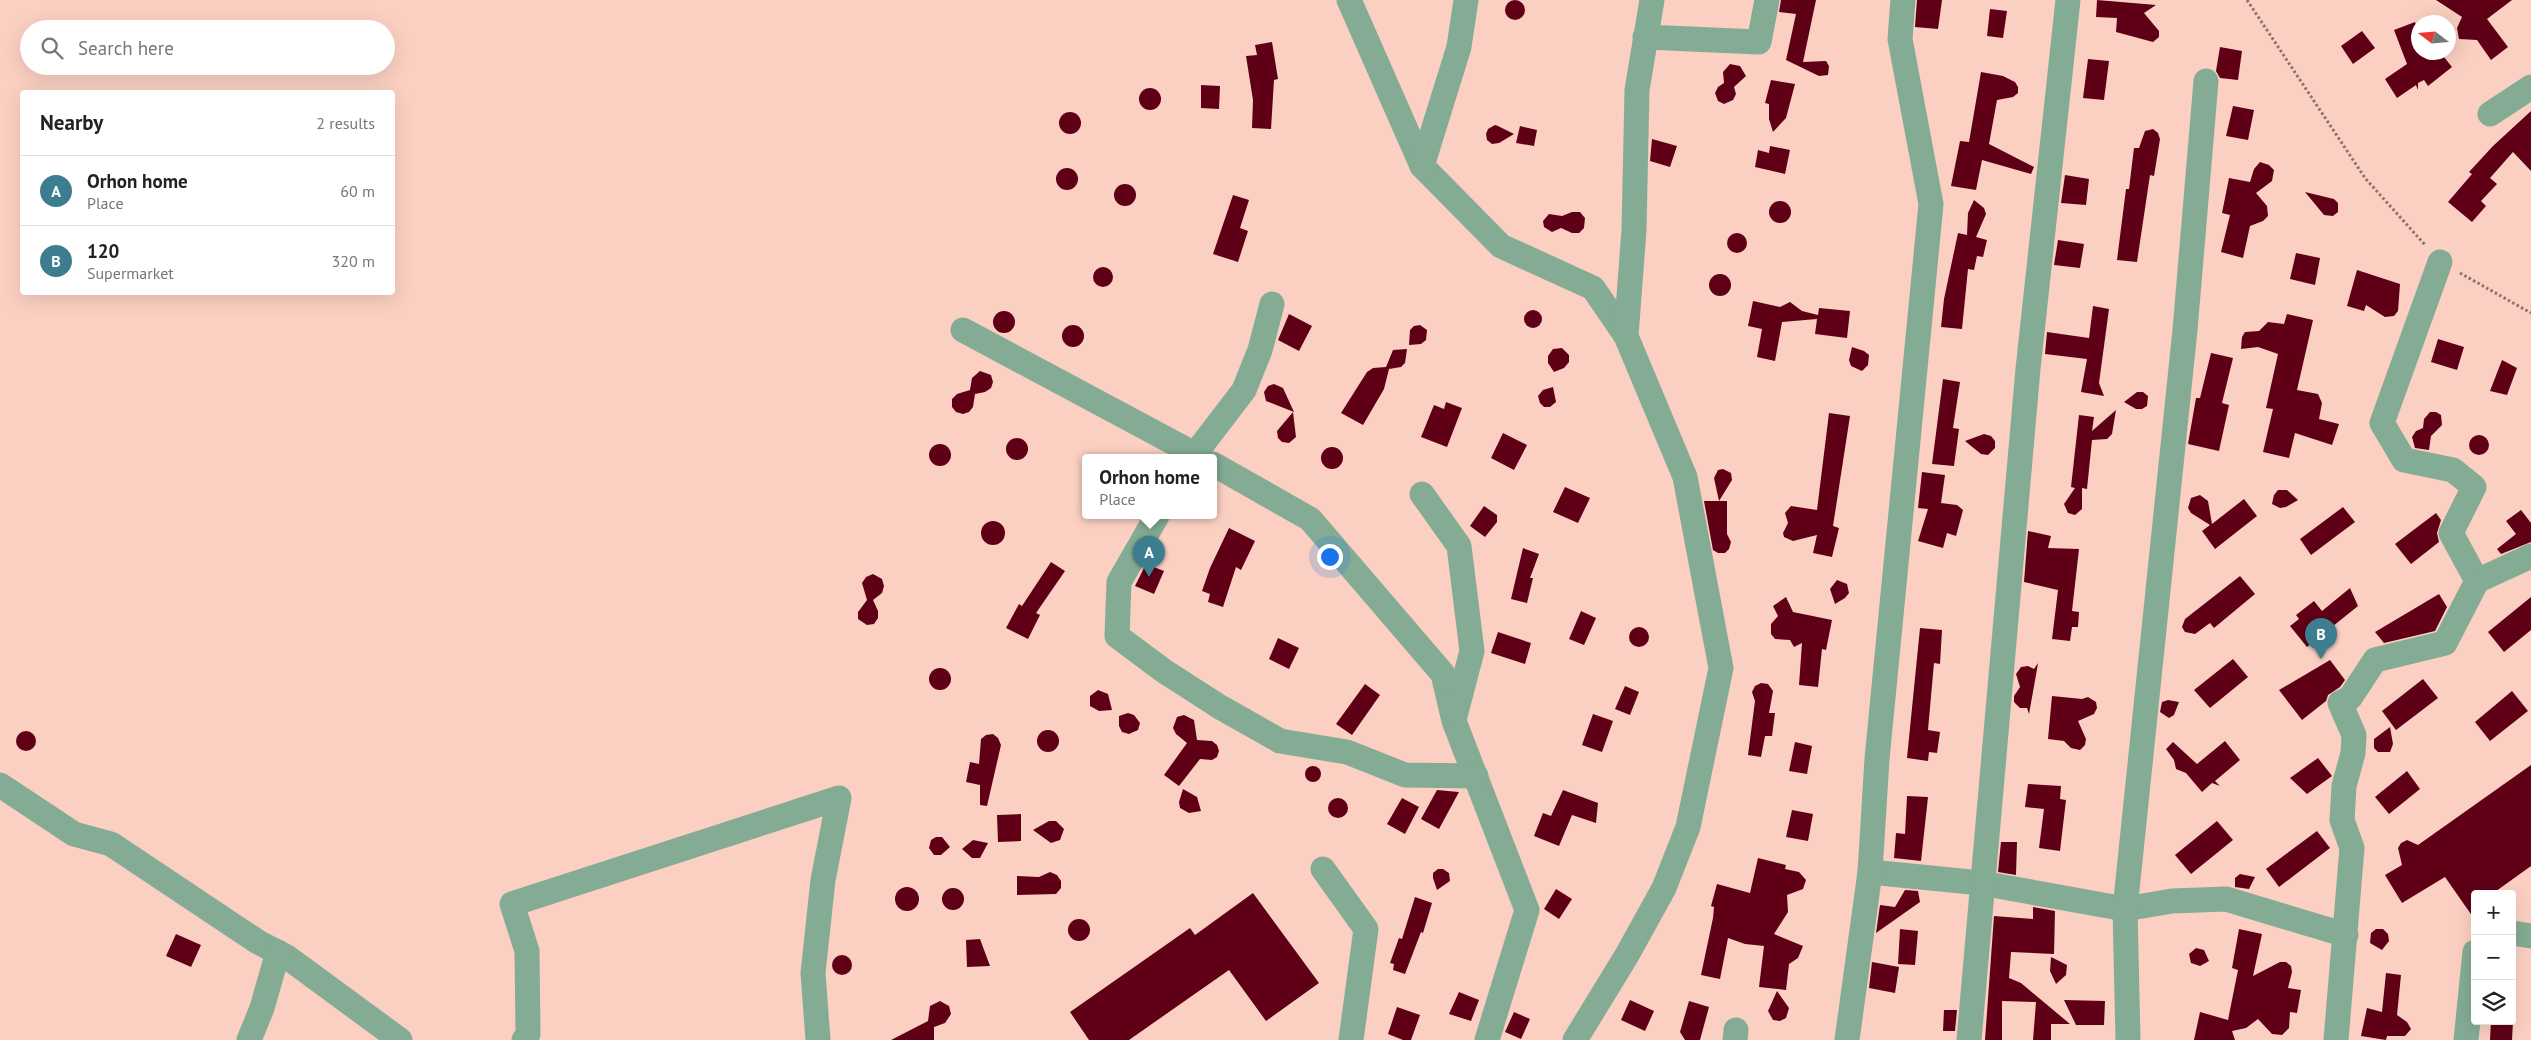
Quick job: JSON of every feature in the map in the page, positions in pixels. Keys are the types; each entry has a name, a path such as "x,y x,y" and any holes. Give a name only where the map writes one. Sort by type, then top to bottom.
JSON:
{"street":[{"path":"1349,0 1422,166 1501,246 1593,288 1626,336 1685,477 1721,668 1688,826 1667,879 1627,954 1575,1040"},
{"path":"1422,166 1460,47 1466,0"},
{"path":"1626,336 1634,230 1637,90 1652,0"},
{"path":"1645,37 1759,42 1767,0"},
{"path":"1848,1040 1870,872 1878,749 1931,204 1900,39 1903,0"},
{"path":"1969,1040 1981,883 2028,369 2068,0"},
{"path":"2128,1040 2125,909 2184,330 2206,81"},
{"path":"2490,114 2531,87"},
{"path":"2440,262 2382,423 2404,460 2453,470 2474,487 2451,533 2477,581"},
{"path":"1203,454 1244,390 1260,350 1272,304"},
{"path":"963,330 1191,454"},
{"path":"1217,468 1310,519 1443,674 1454,721 1526,910 1487,1040"},
{"path":"1422,494 1459,546 1472,650 1454,721"},
{"path":"1155,519 1119,582 1117,636 1164,672 1280,741 1347,752 1405,775 1476,776"},
{"path":"2336,1040 2352,848 2342,820 2342,797 2353,752 2354,735 2340,703 2350,698 2375,660 2445,643 2477,581 2531,556"},
{"path":"0,785 74,834 111,844 258,942 278,952 400,1040"},
{"path":"524,1040 528,1034 527,952 512,904 839,798 823,880 813,973 819,1033 818,1040"},
{"path":"1324,869 1366,929 1351,1040"},
{"path":"1870,872 1981,883 2125,909 2172,901 2226,899 2346,935"},
{"path":"2516,934 2531,936"},
{"path":"249,1040 262,1008 278,952"},
{"path":"2466,1040 2472,980"}],"path":[{"path":"2247,0 2365,178 2440,262 2531,313"}],"building":[{"path":"1515,0 1522,3 1525,10 1522,17 1515,20 1508,17 1505,10 1508,3"},
{"path":"1781,0 1816,0 1803,62 1826,61 1829,66 1828,75 1819,76 1786,60 1796,14 1779,12"},
{"path":"1917,0 1942,0 1938,29 1915,27"},
{"path":"2097,0 2156,5 2144,13 2159,31 2159,37 2153,42 2116,32 2117,18 2096,17"},
{"path":"2436,0 2512,0 2487,19 2508,47 2491,60 2477,40 2459,39 2457,28 2462,17"},
{"path":"1990,9 2007,11 2003,38 1987,36"},
{"path":"2411,24 2411,60 2446,60 2452,67 2428,86 2424,80 2418,83 2418,90 2416,85 2397,98 2385,79 2407,64 2394,30"},
{"path":"2362,31 2375,48 2353,64 2341,46"},
{"path":"1272,42 1278,79 1274,80 1271,129 1252,128 1253,100 1246,56 1257,55 1255,45"},
{"path":"2220,47 2242,51 2238,80 2220,78 2216,71"},
{"path":"2088,59 2109,61 2104,100 2083,98"},
{"path":"1730,64 1740,66 1746,76 1734,87 1736,94 1733,100 1724,104 1718,101 1715,93 1718,87 1724,83 1723,72"},
{"path":"1981,72 2003,76 2015,82 2018,87 2018,93 2013,97 1997,100 1989,144 2034,167 2031,174 1982,160 1976,190 1951,186 1960,141 1969,142"},
{"path":"1771,80 1795,84 1786,118 1773,132 1769,119 1769,104 1765,103"},
{"path":"1201,85 1220,86 1219,109 1201,108"},
{"path":"1150,88 1158,91 1161,99 1158,107 1150,110 1142,107 1139,99 1142,91"},
{"path":"2233,106 2254,110 2248,140 2226,136"},
{"path":"2531,111 2531,171 2513,152 2490,178 2497,184 2481,201 2486,206 2472,222 2448,202 2472,174 2469,172 2493,146"},
{"path":"1070,112 1078,115 1081,123 1078,131 1070,134 1062,131 1059,123 1062,115"},
{"path":"1495,125 1514,134 1499,143 1492,144 1487,140 1486,134 1488,129"},
{"path":"1520,126 1537,130 1534,146 1516,143"},
{"path":"2153,129 2158,133 2160,139 2154,176 2150,175 2137,262 2117,260 2126,189 2129,189 2134,148 2139,148 2145,131"},
{"path":"1652,139 1677,146 1670,167 1650,161"},
{"path":"1770,146 1790,150 1785,174 1755,167 1758,150 1769,153"},
{"path":"2260,162 2269,165 2274,170 2272,181 2256,193 2267,206 2268,216 2263,221 2250,226 2243,258 2221,252 2230,215 2222,213 2229,178 2250,182 2254,169"},
{"path":"1067,168 1075,171 1078,179 1075,187 1067,190 1059,187 1056,179 1059,171"},
{"path":"2065,175 2089,179 2086,205 2061,203"},
{"path":"1125,184 1133,187 1136,195 1133,203 1125,206 1117,203 1114,195 1117,187"},
{"path":"2305,192 2334,199 2338,203 2338,212 2333,216 2324,215"},
{"path":"1233,195 1249,200 1240,228 1248,231 1238,262 1213,254"},
{"path":"1974,200 1984,208 1986,214 1976,237 1987,240 1983,257 1977,256 1974,270 1968,269 1962,329 1941,327 1944,299 1958,233 1967,235 1968,213"},
{"path":"1780,201 1788,204 1791,212 1788,220 1780,223 1772,220 1769,212 1772,204"},
{"path":"1572,212 1580,212 1585,218 1584,228 1579,233 1572,233 1561,228 1552,232 1544,227 1543,221 1549,214 1562,216"},
{"path":"1737,233 1744,236 1747,243 1744,250 1737,253 1730,250 1727,243 1730,236"},
{"path":"2058,240 2084,244 2080,268 2054,265"},
{"path":"2296,253 2320,258 2315,285 2290,279"},
{"path":"1103,267 1110,270 1113,277 1110,284 1103,287 1096,284 1093,277 1096,270"},
{"path":"2357,270 2400,284 2398,311 2394,316 2385,317 2366,305 2364,311 2347,306"},
{"path":"1720,274 1728,277 1731,285 1728,293 1720,296 1712,293 1709,285 1712,277"},
{"path":"1753,301 1780,307 1790,302 1802,311 1818,315 1819,308 1850,311 1847,338 1815,334 1817,319 1782,322 1775,361 1757,357 1762,329 1748,326"},
{"path":"2093,306 2109,309 2099,383 2104,396 2081,392 2087,359 2045,354 2047,332 2089,338"},
{"path":"1533,310 1539,313 1542,319 1539,325 1533,328 1527,325 1524,319 1527,313"},
{"path":"1004,311 1012,314 1015,322 1012,330 1004,333 996,330 993,322 996,314"},
{"path":"1289,314 1312,326 1299,351 1278,340"},
{"path":"2287,314 2313,320 2297,390 2318,394 2322,403 2319,419 2339,424 2332,445 2295,433 2289,458 2263,452 2273,409 2266,408 2278,354 2258,347 2241,349 2242,337 2245,332 2259,331 2268,322 2284,324"},
{"path":"1069,325 1077,325 1084,332 1084,340 1077,347 1069,347 1062,340 1062,332"},
{"path":"1420,325 1427,330 1426,340 1421,344 1409,345 1410,330 1414,326"},
{"path":"2438,339 2464,347 2457,370 2431,362"},
{"path":"1852,347 1869,355 1868,365 1862,371 1851,366 1849,360"},
{"path":"1562,348 1569,355 1569,362 1564,368 1554,372 1548,363 1548,356 1553,349"},
{"path":"1407,349 1405,363 1401,367 1389,369 1384,389 1363,425 1341,413 1367,372 1373,368 1386,367 1393,350"},
{"path":"2211,353 2233,358 2222,403 2229,405 2219,451 2188,444 2196,398 2200,398"},
{"path":"2502,360 2517,368 2507,395 2490,391"},
{"path":"980,371 991,375 993,382 991,388 985,392 975,394 973,407 969,412 963,414 956,412 952,407 952,399 957,394 970,390 972,378"},
{"path":"1943,379 1960,382 1953,428 1959,429 1954,466 1932,464"},
{"path":"1274,384 1283,388 1294,412 1266,401 1264,392 1268,386"},
{"path":"1553,387 1556,402 1550,407 1544,407 1540,403 1538,396 1543,390"},
{"path":"2137,392 2143,392 2148,396 2147,406 2142,409 2136,409 2124,402"},
{"path":"1446,402 1462,408 1447,447 1421,437 1434,405 1444,409"},
{"path":"2116,410 2112,434 2107,439 2092,440 2087,489 2082,488 2082,509 2075,515 2068,513 2064,504 2075,488 2071,487 2079,415 2094,417 2092,431"},
{"path":"1293,412 1296,437 1289,443 1282,442 1278,438 1277,431"},
{"path":"2430,412 2436,412 2441,415 2442,425 2431,436 2429,450 2415,448 2412,437 2416,431 2423,428 2424,419"},
{"path":"1829,413 1850,416 1833,526 1839,528 1832,557 1813,553 1817,535 1793,541 1784,537 1783,533 1788,523 1785,513 1791,506 1817,510"},
{"path":"1503,433 1527,445 1514,470 1491,458"},
{"path":"1984,434 1991,436 1995,441 1995,448 1988,455 1981,454 1965,441"},
{"path":"2479,435 2486,438 2489,445 2486,452 2479,455 2472,452 2469,445 2472,438"},
{"path":"1017,438 1025,441 1028,449 1025,457 1017,460 1009,457 1006,449 1009,441"},
{"path":"940,444 948,447 951,455 948,463 940,466 932,463 929,455 932,447"},
{"path":"1332,447 1340,450 1343,458 1340,466 1332,469 1324,466 1321,458 1324,450"},
{"path":"1723,469 1731,473 1732,480 1719,501 1714,478 1718,470"},
{"path":"1922,472 1945,475 1941,503 1957,505 1963,510 1956,536 1947,533 1943,548 1918,541 1928,509 1918,508"},
{"path":"1565,487 1590,498 1578,523 1553,512"},
{"path":"2278,490 2287,490 2298,500 2286,507 2280,508 2272,504 2274,495"},
{"path":"2200,495 2208,501 2212,524 2244,499 2257,516 2215,549 2202,531 2210,525 2191,513 2188,508 2191,498"},
{"path":"1704,501 1727,501 1727,534 1731,542 1729,549 1725,553 1718,553 1713,550"},
{"path":"1484,506 1497,515 1497,522 1485,537 1470,526"},
{"path":"2343,507 2355,522 2311,555 2300,539"},
{"path":"2521,510 2531,523 2531,542 2501,554 2497,549 2516,534 2506,521"},
{"path":"2436,513 2441,520 2437,533 2439,542 2411,564 2395,544"},
{"path":"993,521 1002,524 1005,533 1002,542 993,545 984,542 981,533 984,524"},
{"path":"1229,528 1255,541 1241,570 1236,567 1223,607 1208,602 1210,594 1202,591 1210,568"},
{"path":"2028,531 2051,536 2048,548 2079,549 2072,611 2079,612 2078,627 2072,627 2070,641 2052,639 2058,590 2024,582"},
{"path":"1523,548 1539,554 1530,578 1533,578 1527,603 1511,599"},
{"path":"1051,562 1065,571 1036,613 1040,615 1028,639 1006,628 1019,604 1022,606"},
{"path":"1146,564 1164,571 1154,594 1135,586"},
{"path":"873,574 882,579 884,586 882,593 873,600 878,611 878,618 874,624 867,625 858,619 858,612 867,600 862,583 866,577"},
{"path":"2240,576 2255,594 2214,628 2210,623 2195,634 2185,632 2182,627 2185,619"},
{"path":"1837,580 1847,584 1849,593 1835,604 1830,589"},
{"path":"2350,588 2358,606 2307,647 2290,626 2299,619 2296,615 2314,601 2322,611"},
{"path":"2439,594 2447,607 2435,631 2384,643 2375,632"},
{"path":"1786,597 1793,612 1832,620 1826,650 1822,649 1818,687 1799,685 1802,643 1794,647 1790,640 1775,639 1771,634 1771,624 1778,616 1773,606"},
{"path":"2531,597 2531,630 2504,652 2488,632"},
{"path":"1581,611 1596,618 1584,645 1569,639"},
{"path":"1639,627 1646,630 1649,637 1646,644 1639,647 1632,644 1629,637 1632,630"},
{"path":"1920,628 1942,630 1940,664 1934,663 1928,730 1940,732 1937,753 1929,752 1928,761 1907,758"},
{"path":"1498,632 1531,643 1525,664 1491,653"},
{"path":"1278,638 1299,648 1289,669 1269,659"},
{"path":"2233,659 2248,677 2210,708 2194,690"},
{"path":"2330,660 2345,680 2340,687 2328,695 2326,701 2302,720 2279,690"},
{"path":"2038,663 2029,714 2027,708 2020,708 2014,702 2014,696 2020,687 2016,674 2021,667 2028,666 2034,669"},
{"path":"940,668 948,671 951,679 948,687 940,690 932,687 929,679 932,671"},
{"path":"2423,679 2438,698 2396,730 2382,711"},
{"path":"1761,683 1768,684 1773,691 1769,713 1775,713 1772,736 1765,736 1761,757 1748,755 1755,701 1752,692 1755,686"},
{"path":"1365,684 1380,695 1352,735 1336,724"},
{"path":"1625,686 1639,692 1630,715 1615,709"},
{"path":"1098,690 1108,694 1112,710 1099,711 1090,706 1090,696"},
{"path":"2512,691 2528,711 2490,741 2475,722"},
{"path":"2052,696 2082,699 2088,697 2096,702 2097,708 2094,714 2078,721 2086,739 2085,745 2080,750 2071,748 2064,741 2048,739"},
{"path":"2168,700 2179,702 2174,715 2169,718 2160,712 2162,702"},
{"path":"1128,713 1134,715 1140,723 1138,730 1129,734 1122,732 1119,726 1119,716"},
{"path":"1593,714 1613,721 1602,752 1582,745"},
{"path":"1184,715 1194,720 1197,740 1212,741 1217,745 1219,751 1217,757 1212,760 1200,759 1179,786 1164,775 1187,743 1176,734 1173,728 1177,717"},
{"path":"2390,727 2393,744 2390,752 2378,752 2374,748 2374,739"},
{"path":"1044,730 1052,730 1059,737 1059,745 1052,752 1044,752 1037,745 1037,737"},
{"path":"26,731 33,734 36,741 33,748 26,751 19,748 16,741 19,734"},
{"path":"993,734 998,738 1001,745 987,806 980,805 980,785 966,782 970,762 979,764 981,739 986,735"},
{"path":"2225,741 2240,760 2215,781 2220,786 2212,783 2202,792 2186,773 2176,769 2174,760 2166,749 2173,742 2197,764"},
{"path":"1795,742 1812,746 1807,774 1789,771"},
{"path":"2318,758 2332,776 2307,794 2290,778"},
{"path":"2531,765 2531,866 2498,890 2471,890 2471,914 2445,877 2402,903 2385,875 2402,865 2398,848 2401,843 2407,840 2418,845"},
{"path":"1310,766 1316,766 1321,771 1319,780 1310,782 1305,777 1305,771"},
{"path":"2407,771 2420,789 2389,814 2375,797"},
{"path":"2028,784 2061,786 2060,799 2066,800 2060,851 2039,848 2044,809 2025,807"},
{"path":"1183,789 1197,797 1201,811 1189,813 1180,808 1179,802"},
{"path":"1437,790 1459,792 1439,829 1421,819"},
{"path":"1563,790 1598,803 1596,823 1572,815 1559,846 1534,836 1543,813 1551,816"},
{"path":"1907,796 1928,797 1921,861 1894,858 1896,833 1905,834"},
{"path":"1334,798 1342,798 1348,804 1348,812 1342,818 1334,818 1328,812 1328,804"},
{"path":"1402,798 1419,807 1405,834 1387,824"},
{"path":"1792,810 1813,814 1808,841 1786,837"},
{"path":"1021,814 1021,841 998,842 997,815"},
{"path":"1049,821 1056,821 1064,829 1060,840 1051,843 1033,830"},
{"path":"2217,821 2233,840 2191,874 2175,855"},
{"path":"2317,831 2330,848 2279,887 2266,869"},
{"path":"936,837 942,837 950,847 941,855 934,855 929,848 931,840"},
{"path":"973,840 988,843 980,858 972,858 962,849"},
{"path":"2001,842 2017,842 2016,875 1998,872"},
{"path":"1758,858 1786,865 1785,869 1799,872 1806,880 1803,889 1787,895 1788,912 1774,934 1803,946 1798,958 1789,964 1786,990 1759,987 1764,946 1745,944 1728,938 1720,979 1701,975 1713,918 1714,907 1711,906 1717,884 1750,893"},
{"path":"1438,869 1443,869 1449,873 1450,881 1437,890 1433,873"},
{"path":"1050,872 1057,875 1061,881 1061,888 1056,894 1017,895 1017,876 1039,877"},
{"path":"2240,874 2255,877 2249,889 2235,887 2235,878"},
{"path":"907,887 915,891 919,899 915,907 907,911 899,907 895,899 899,891"},
{"path":"949,888 957,888 964,895 964,903 957,910 949,910 942,903 942,895"},
{"path":"1556,889 1572,899 1559,919 1544,909"},
{"path":"1905,890 1918,891 1920,902 1876,933 1880,905 1895,907"},
{"path":"1253,893 1319,983 1266,1021 1229,970 1129,1040 1089,1040 1070,1012 1190,928 1195,935"},
{"path":"1415,897 1432,903 1423,933 1421,932 1405,974 1393,970 1394,964 1390,963 1399,938 1402,939"},
{"path":"2033,907 2055,911 2054,954 2011,952 2009,978 2021,983 2070,1024 2051,1024 2051,1040 2033,1040 2036,1002 2002,1001 2002,1040 1985,1040 1994,916 2033,919"},
{"path":"1075,919 1083,919 1090,926 1090,934 1083,941 1075,941 1068,934 1068,926"},
{"path":"1900,929 1918,931 1915,965 1898,964"},
{"path":"2239,929 2262,934 2253,976 2280,962 2286,962 2291,966 2292,972 2288,988 2301,990 2297,1013 2290,1012 2289,1028 2282,1035 2272,1034 2258,1019 2246,1028 2232,1031 2235,1040 2194,1040 2200,1012 2228,1020 2238,970 2232,968"},
{"path":"2376,929 2383,929 2388,934 2389,941 2382,950 2370,943 2371,933"},
{"path":"176,934 201,945 191,967 166,956"},
{"path":"980,939 990,966 967,967 966,940"},
{"path":"2196,948 2204,950 2209,961 2200,966 2191,963 2189,954"},
{"path":"842,955 849,958 852,965 849,972 842,975 835,972 832,965 835,958"},
{"path":"2051,957 2067,965 2066,975 2056,984 2050,971"},
{"path":"1872,962 1899,967 1895,993 1869,988"},
{"path":"2386,973 2401,975 2397,1015 2407,1022 2411,1029 2405,1036 2387,1036 2386,1040 2361,1036 2367,1008 2382,1012"},
{"path":"1777,991 1789,1008 1786,1018 1780,1021 1773,1020 1768,1011"},
{"path":"1459,992 1479,1000 1471,1021 1449,1014"},
{"path":"1630,1000 1654,1011 1645,1031 1621,1020"},
{"path":"2064,1000 2105,1001 2104,1025 2076,1025"},
{"path":"940,1001 949,1006 951,1014 945,1023 934,1027 934,1040 891,1040 928,1021 930,1006"},
{"path":"1689,1001 1709,1007 1700,1040 1685,1040 1680,1032"},
{"path":"1397,1007 1420,1015 1411,1040 1403,1040 1388,1034"},
{"path":"1944,1010 1957,1010 1955,1031 1943,1031"},
{"path":"1514,1012 1530,1019 1521,1039 1505,1032"},
{"path":"2491,1025 2513,1025 2512,1040 2490,1040"}],"place":[{"name":"Orhon home","path":"1149,577"},
{"name":"120","path":"2321,659"}]}
